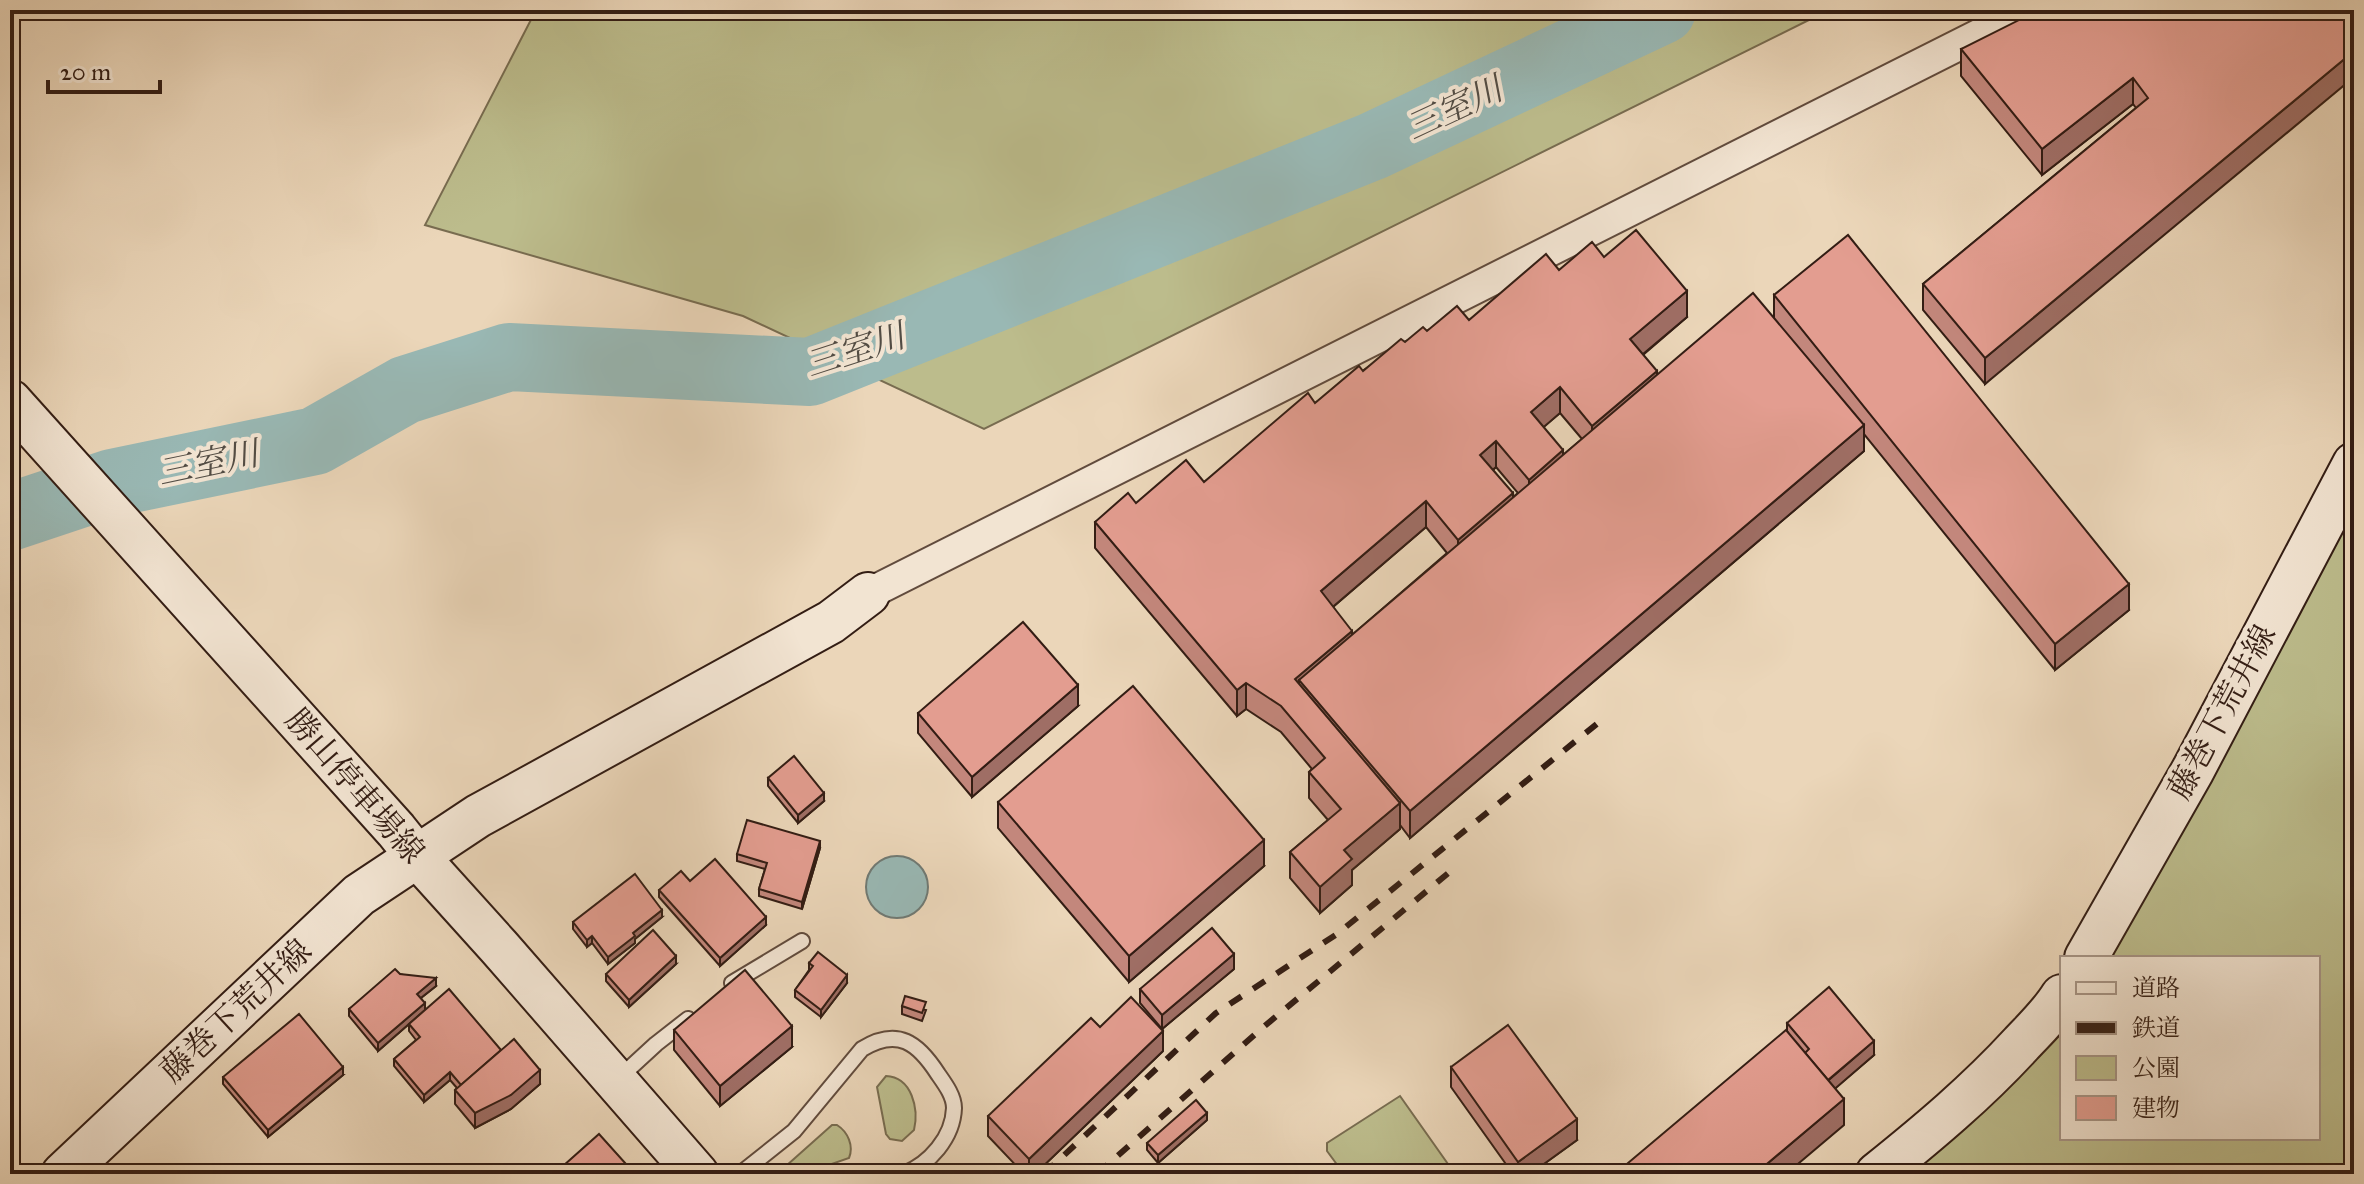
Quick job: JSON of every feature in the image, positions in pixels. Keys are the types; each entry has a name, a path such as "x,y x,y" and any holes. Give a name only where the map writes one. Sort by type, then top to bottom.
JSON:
{"main road":[{"name":"勝山停車場線","path":"10,401 406,842 697,1174"},
{"name":"藤巻下荒井線","path":"2087,956 2193,770 2354,464"},
{"name":"藤巻下荒井線","path":"63,1174 359,895 406,842 478,816 831,622 868,594"},
{"path":"1877,1174 1956,1110 1995,1073 2060,999"}],"street":[{"path":"868,594 2028,10"}],"lane":[{"path":"718,995 743,975 802,941"},
{"path":"615,1081 693,1014"},
{"path":"740,1174 794,1131 862,1049 873,1042 891,1039 910,1042 925,1054 948,1089 954,1107 950,1126 939,1149 920,1168 904,1174"}],"green space":[{"path":"536,10 1829,10 984,429 743,316 425,225"},
{"path":"2354,502 2354,1174 1907,1174 2060,1027 2060,1140 2320,1140 2320,956 2109,956"},
{"path":"886,1076 895,1078 908,1088 914,1104 914,1130 902,1141 890,1139 886,1134 877,1087"},
{"path":"1400,1096 1455,1174 1344,1174 1327,1151 1327,1143"},
{"path":"832,1125 837,1125 847,1135 851,1149 849,1158 803,1174 777,1174"}],"water":[{"path":"891,856 903,856 919,865 926,875 926,899 919,909 903,918 891,918 871,904 866,893 866,881 880,861"}],"building":[{"path":"2039,10 2354,10 2354,51 1985,358 1923,284 2148,98 2133,78 2042,149 1961,49"},
{"path":"1636,230 1687,291 1630,339 1657,371 1592,426 1560,387 1531,412 1563,450 1529,480 1496,441 1480,455 1513,493 1458,540 1426,501 1321,591 1352,631 1295,679 1400,803 1344,850 1352,859 1320,887 1290,852 1341,809 1309,772 1325,758 1281,706 1246,683 1237,690 1095,522 1128,493 1136,503 1186,460 1204,482 1308,393 1315,403 1359,366 1363,371 1401,339 1405,342 1423,327 1427,331 1457,306 1469,320 1546,254 1559,270 1592,242 1604,257"},
{"path":"1848,235 2129,584 2055,644 1774,295"},
{"path":"1753,293 1864,425 1410,811 1299,680"},
{"path":"1023,622 1078,685 972,777 918,713"},
{"path":"1133,686 1264,840 1129,956 998,802"},
{"path":"794,756 824,793 798,815 768,778"},
{"path":"747,820 820,841 802,902 759,889 767,863 737,854"},
{"path":"715,859 766,917 720,958 659,890 681,871 690,881"},
{"path":"635,874 662,910 608,957 592,936 587,940 573,922"},
{"path":"1212,928 1234,954 1162,1015 1140,989"},
{"path":"653,930 676,956 629,1000 606,974"},
{"path":"818,952 847,975 821,1010 795,990 813,966 809,963"},
{"path":"395,969 400,974 436,978 417,994 425,1003 378,1043 349,1009"},
{"path":"745,970 792,1026 720,1086 674,1030"},
{"path":"1829,987 1874,1041 1828,1080 1805,1053 1809,1049 1787,1023"},
{"path":"449,989 501,1050 461,1085 450,1072 424,1095 394,1059 420,1037 409,1024"},
{"path":"905,996 926,1002 922,1013 902,1006"},
{"path":"1131,997 1163,1031 1029,1159 988,1116 1091,1018 1100,1027"},
{"path":"299,1014 343,1067 268,1130 223,1077"},
{"path":"1508,1025 1577,1119 1518,1162 1451,1067"},
{"path":"1786,1030 1844,1099 1755,1174 1615,1174"},
{"path":"514,1039 540,1070 511,1095 475,1113 455,1090"},
{"path":"1196,1100 1207,1113 1158,1155 1147,1143"},
{"path":"599,1134 635,1174 554,1174"}],"waterway":[{"name":"三室川","path":"10,517 112,483 315,441 405,390 509,357 810,372 1373,146 1662,10"}],"railway":[{"path":"1044,1174 1216,1013 1337,934 1598,723"},
{"path":"1097,1174 1261,1029 1452,870"}]}
